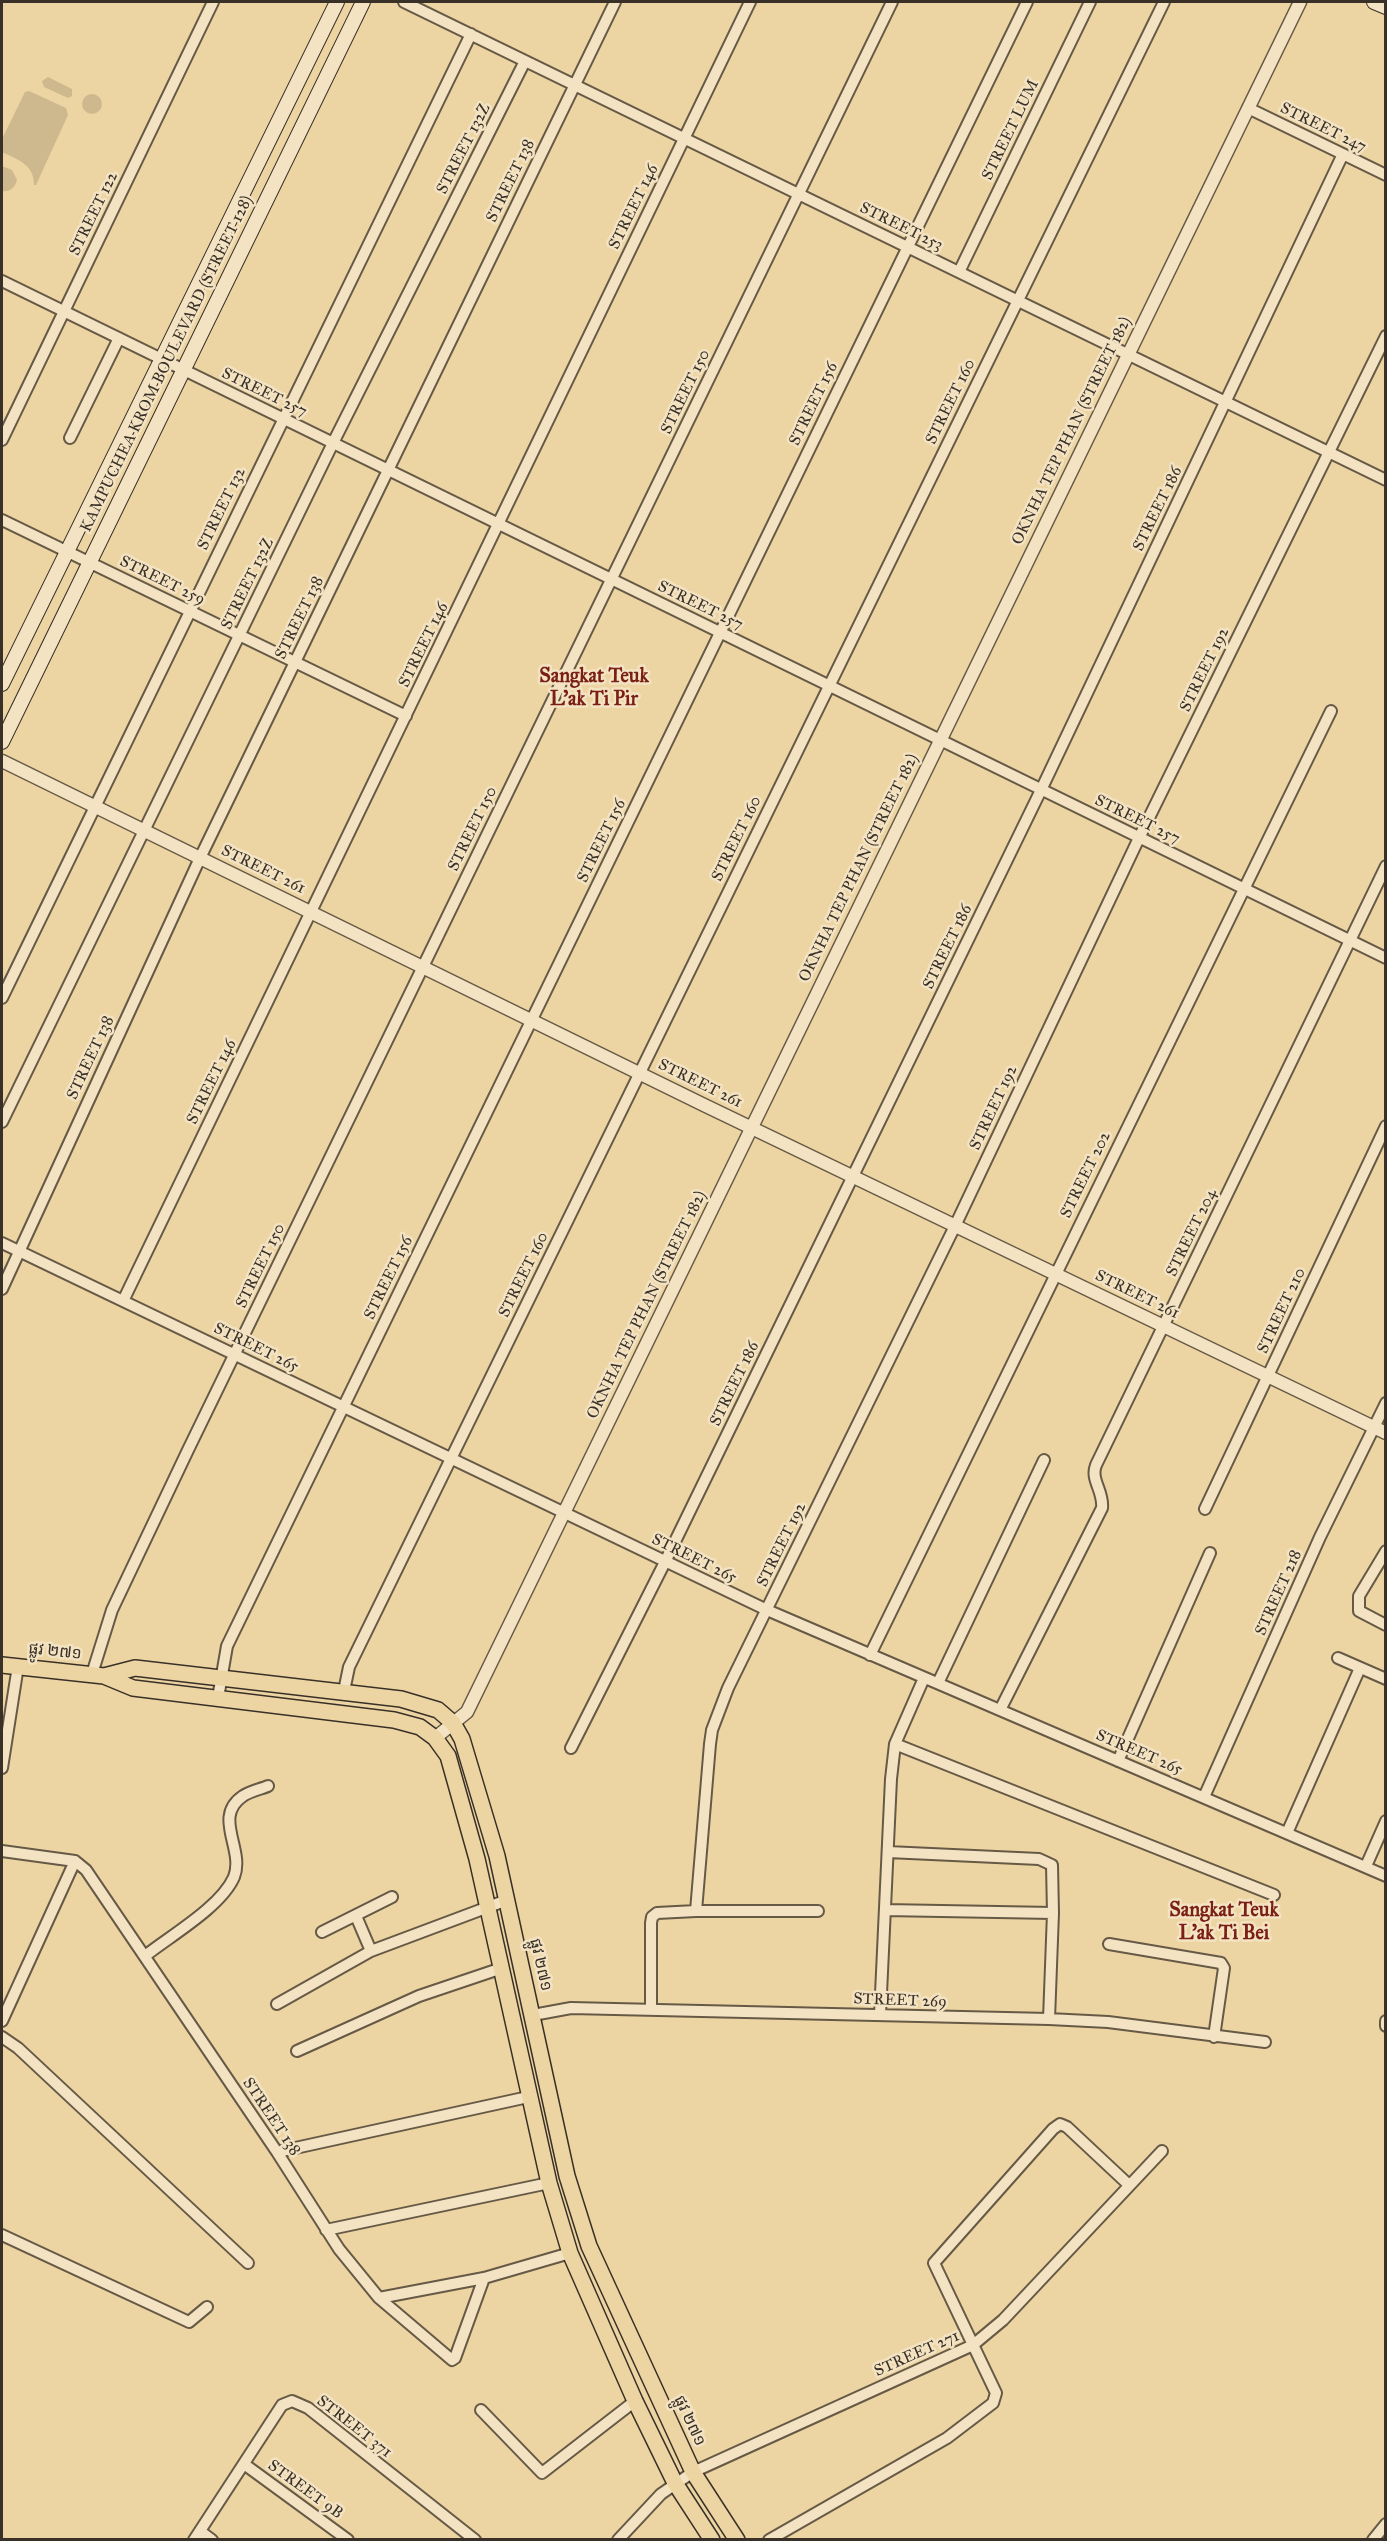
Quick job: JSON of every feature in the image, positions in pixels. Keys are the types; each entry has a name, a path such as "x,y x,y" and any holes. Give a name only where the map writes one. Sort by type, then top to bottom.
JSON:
{"main road":[{"name":"KAMPUCHEA KROM BOULEVARD (STREET 128)","path":"2,684 337,2"},
{"name":"KAMPUCHEA KROM BOULEVARD (STREET 128)","path":"2,742 363,2"},
{"path":"1374,2 1386,7"},
{"name":"ផ្លូវ ២៧១","path":"2,1665 98,1675 133,1688 394,1720 420,1727 435,1738"},
{"name":"ផ្លូវ ២៧១","path":"98,1675 135,1668 344,1691 427,1705 438,1710 453,1723 462,1739 472,1767 507,1900 567,2176 589,2246 693,2472 737,2540"},
{"path":"435,1738 448,1756 488,1905 528,2097 549,2183 570,2253 635,2401 675,2483 712,2540"}],"street":[{"name":"STREET 122","path":"2,440 213,2"},
{"name":"STREET 253","path":"404,2 1386,480"},
{"name":"STREET 138","path":"2,1289 200,858 615,2"},
{"name":"STREET 146","path":"123,1301 750,2"},
{"name":"STREET 150","path":"98,1675 112,1610 892,2"},
{"name":"STREET 156","path":"218,1698 227,1646 1027,2"},
{"name":"STREET LUM","path":"959,272 1090,2"},
{"name":"STREET 160","path":"344,1691 349,1667 450,1458 1164,2"},
{"name":"OKNHA TEP PHAN (STREET 182)","path":"435,1738 467,1712 1299,2"},
{"name":"STREET 132","path":"2,998 471,34"},
{"name":"STREET 132Z","path":"2,1122 333,443 525,61"},
{"name":"STREET 247","path":"1248,108 1386,175"},
{"name":"STREET 186","path":"571,1748 665,1562 1041,790 1343,154"},
{"name":"STREET 257","path":"2,281 1386,958"},
{"name":"STREET 192","path":"696,1911 712,1730 728,1688 955,1226 1139,838 1386,336"},
{"path":"70,438 119,338"},
{"name":"STREET 259","path":"2,520 406,716"},
{"name":"STREET 202","path":"870,1655 1331,711"},
{"name":"STREET 261","path":"2,761 752,1128 1386,1433"},
{"name":"STREET 204","path":"1000,1710 1102,1508 1103,1496 1094,1472 1348,940 1386,866"},
{"name":"STREET 210","path":"1205,1509 1386,1126"},
{"name":"STREET 265","path":"2,1243 767,1611 1386,1876"},
{"name":"STREET 218","path":"1204,1797 1320,1538 1386,1402"},
{"path":"938,1683 1044,1460"},
{"path":"1386,1551 1359,1596 1357,1604 1359,1611 1386,1625"},
{"path":"1119,1761 1210,1553"},
{"path":"1338,1658 1386,1679"},
{"path":"2,1768 18,1666"},
{"path":"1287,1833 1360,1668"},
{"path":"880,2016 896,1744 924,1677"},
{"path":"896,1744 1274,1895"},
{"path":"145,1956 224,1893 234,1876 238,1860 227,1824 230,1810 242,1796 268,1786"},
{"path":"1366,1866 1386,1821"},
{"path":"2,1851 75,1861 2,2021"},
{"path":"888,1852 1039,1859 1052,1865 1053,1913 1049,2019"},
{"name":"STREET 138","path":"75,1861 86,1870 145,1956 277,2152 326,2230 379,2298 454,2360 484,2278"},
{"path":"322,1932 392,1897"},
{"path":"277,2004 371,1951 488,1905 507,1900"},
{"path":"885,1910 1053,1913"},
{"path":"651,2010 652,1917 657,1913 818,1911"},
{"path":"356,1916 371,1951"},
{"path":"1109,1944 1221,1963 1224,1968 1214,2037"},
{"path":"297,2050 419,1996 502,1968"},
{"name":"STREET 269","path":"533,2015 571,2008 1049,2019 1108,2022 1265,2042"},
{"path":"1386,2021 1386,2026"},
{"path":"2,2037 18,2048 248,2263"},
{"path":"277,2152 528,2097"},
{"path":"769,2540 947,2438 993,2403 996,2393 934,2263 1053,2128 1060,2124 1067,2127 1129,2185"},
{"name":"STREET 271","path":"618,2540 661,2494 693,2472 973,2345 1003,2320 1162,2151"},
{"path":"326,2230 549,2183"},
{"path":"2,2235 189,2322 207,2307"},
{"path":"379,2298 484,2278 570,2253"},
{"name":"STREET 371","path":"197,2535 282,2405 292,2401 308,2408 475,2540"},
{"path":"481,2410 542,2473 635,2401"},
{"name":"STREET 9B","path":"244,2464 348,2540"},
{"path":"1373,2540 1386,2524"},
{"path":"197,2535 212,2540"}],"shaded area":[{"path":"48,77 72,89 72,96 68,98 44,87 42,81"},
{"path":"29,91 66,108 68,115 36,185 34,185 28,167 2,152 2,139 25,92"},
{"path":"92,94 99,97 102,104 99,111 92,114 85,111 82,104 85,97"},
{"path":"2,166 12,170 17,180 7,191 2,191"}],"district":[{"name":"Sangkat Teuk L'ak Ti Pir","path":"594,688"},
{"name":"Sangkat Teuk L'ak Ti Bei","path":"1224,1922"}]}
